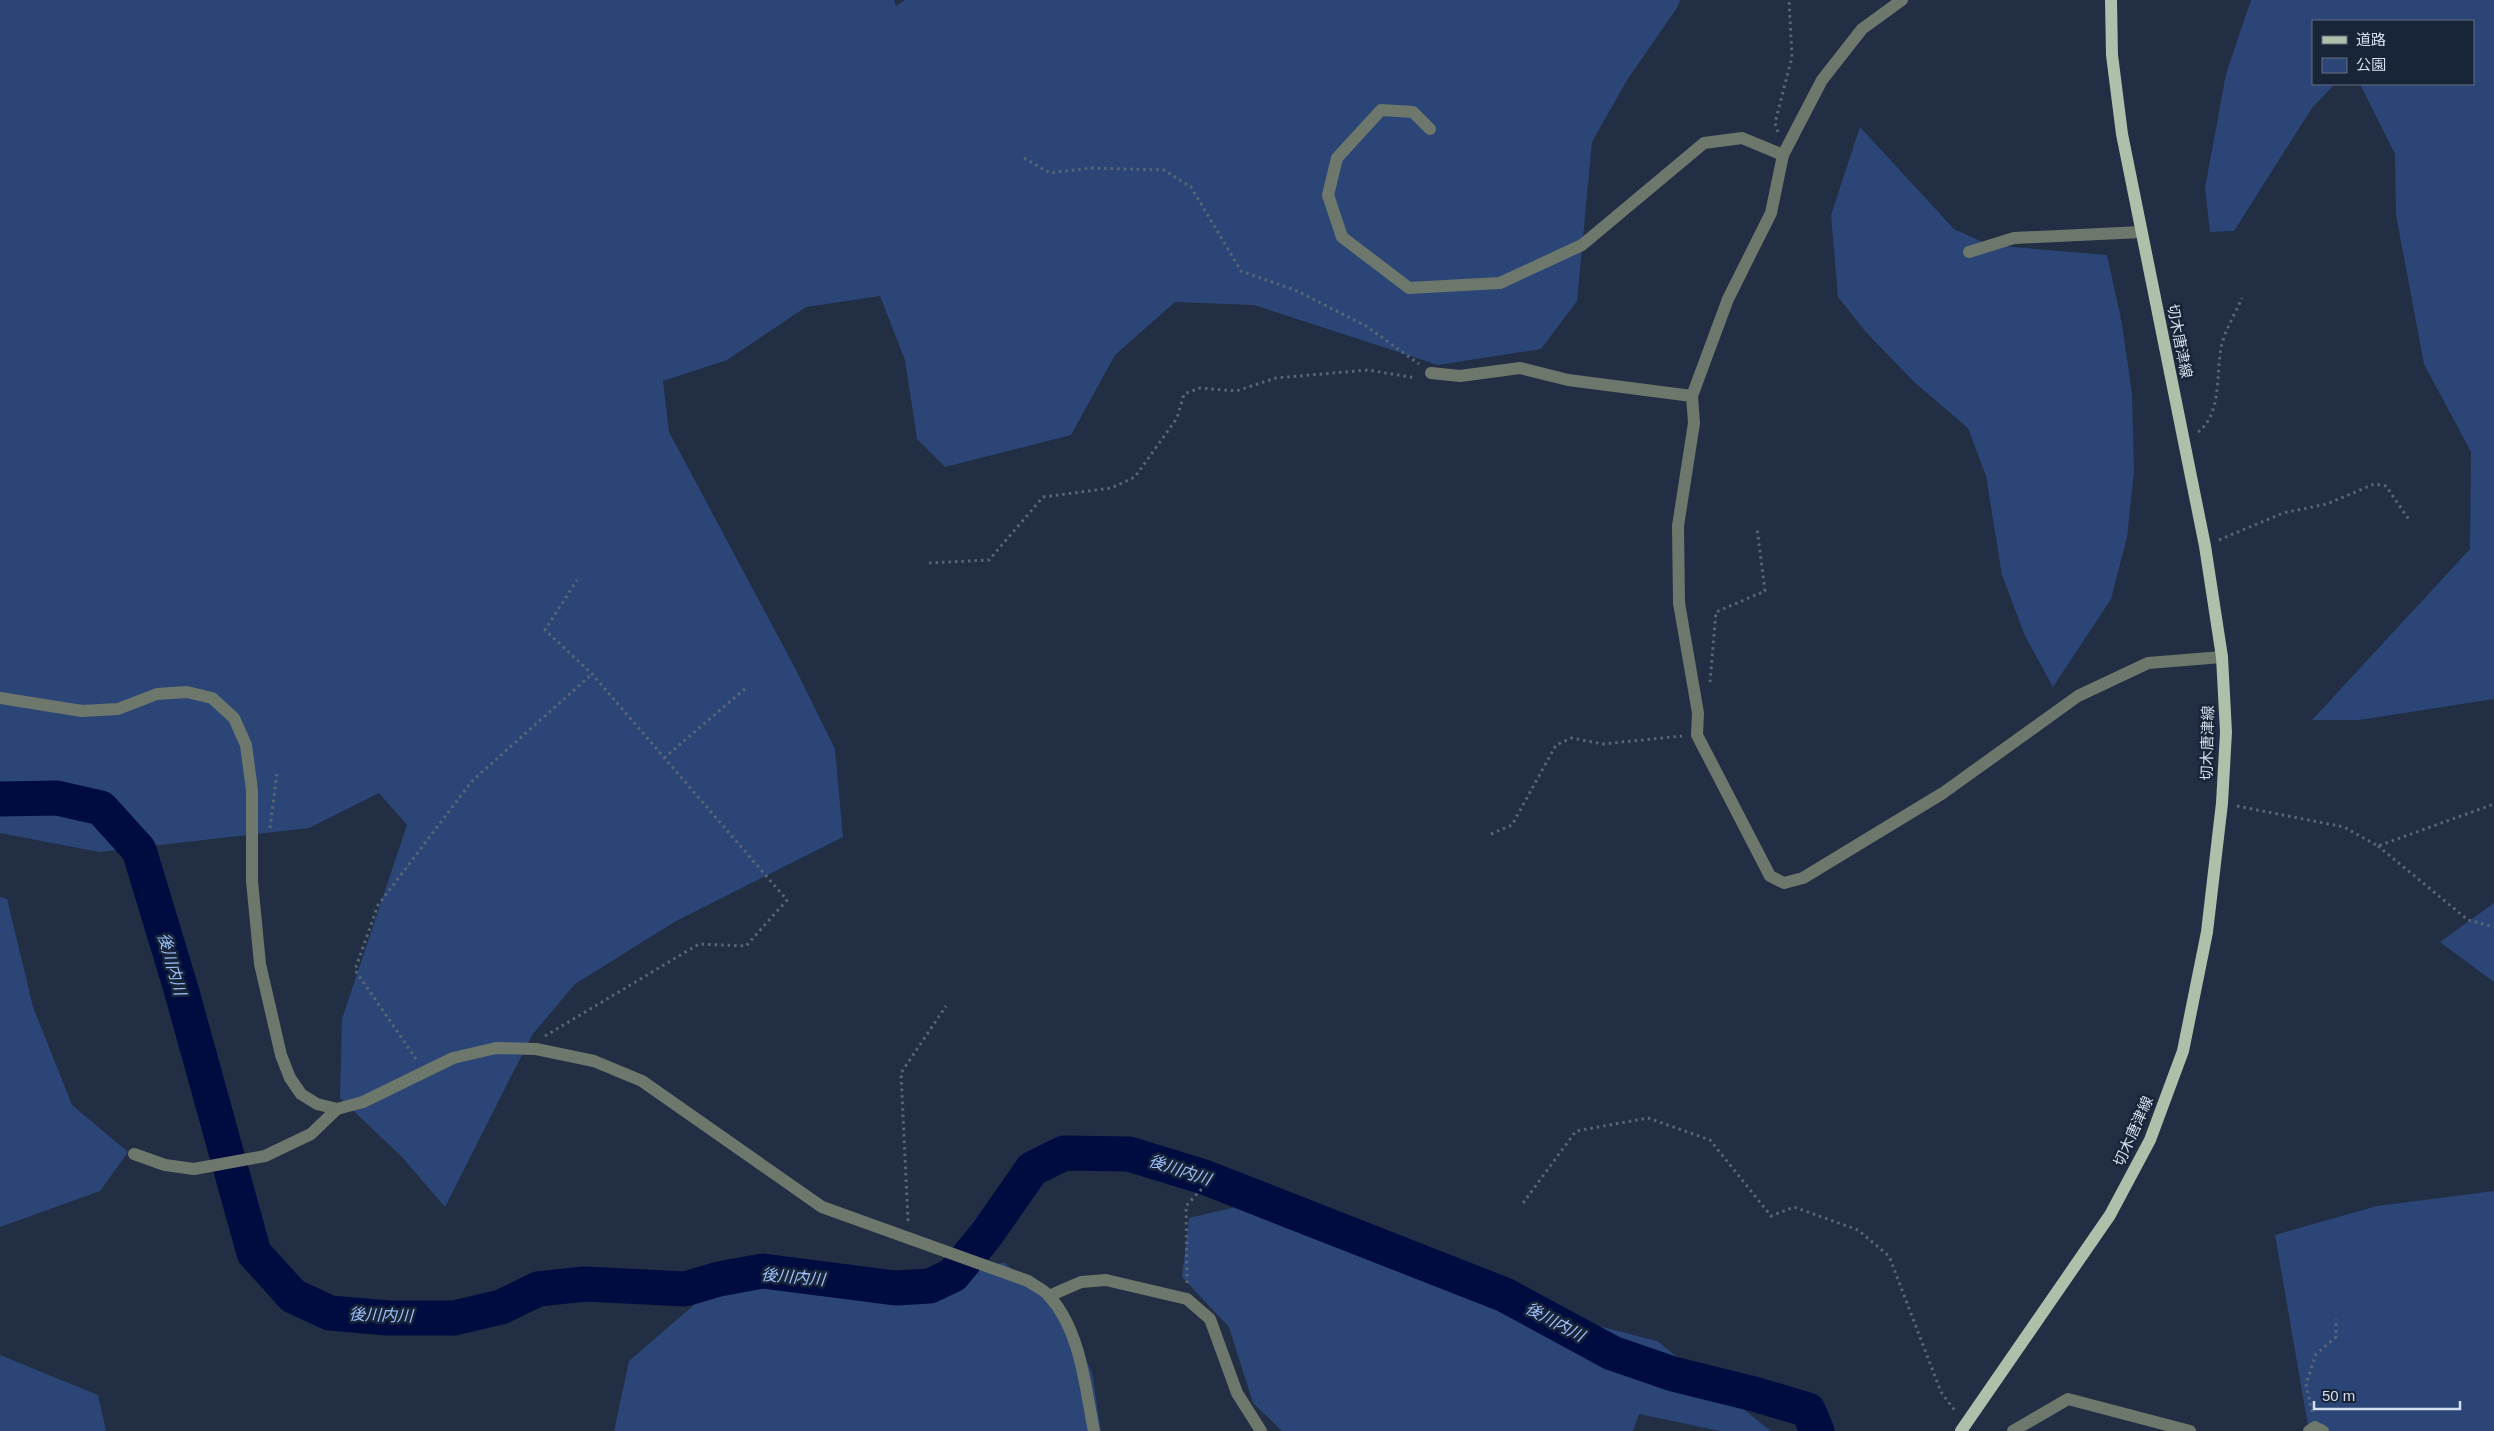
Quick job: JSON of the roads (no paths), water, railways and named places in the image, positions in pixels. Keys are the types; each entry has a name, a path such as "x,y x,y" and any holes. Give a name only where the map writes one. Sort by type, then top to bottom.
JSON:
{"main road":[{"name":"切木唐津線","path":"1963,1428 2110,1215 2150,1140 2183,1051 2206,932 2222,804 2226,732 2222,657 2204,546 2122,134 2112,55 2112,0"}],"street":[{"path":"1902,0 1862,29 1822,80 1783,154 1771,213 1728,299 1692,396 1694,423 1678,526 1678,545 1679,603 1698,713 1697,734 1770,876 1784,883 1803,878 1943,793 2078,696 2148,663 2222,657"},
{"path":"1430,129 1413,112 1381,110 1338,158 1328,195 1342,237 1410,288 1500,283 1582,245 1704,143 1742,138 1783,154"},
{"path":"1969,252 2014,238 2141,232"},
{"path":"1431,373 1460,376 1520,368 1568,380 1692,396"},
{"path":"0,698 82,712 118,709 157,694 187,692 212,698 234,718 246,744 252,790 252,881 260,964 281,1055 290,1078 301,1094 317,1104 337,1109 363,1102 454,1058 496,1048 536,1049 594,1061 642,1081 822,1207 1028,1281 1049,1296 1068,1325 1080,1365 1094,1431"},
{"path":"134,1154 165,1166 194,1169 216,1167 265,1156 312,1134 337,1109"},
{"path":"1049,1296 1081,1282 1106,1280 1187,1299 1210,1319 1237,1393 1261,1431"},
{"path":"2013,1431 2068,1399 2190,1431"}],"waterway":[{"name":"後川内川","path":"0,799 57,798 101,808 139,850 181,989 254,1253 293,1296 330,1313 388,1318 454,1318 501,1307 538,1289 585,1284 685,1289 719,1279 763,1271 895,1288 930,1286 953,1275 986,1235 1032,1169 1064,1153 1129,1154 1204,1177 1505,1295 1612,1353 1673,1374 1754,1394 1808,1410 1817,1431"}]}
